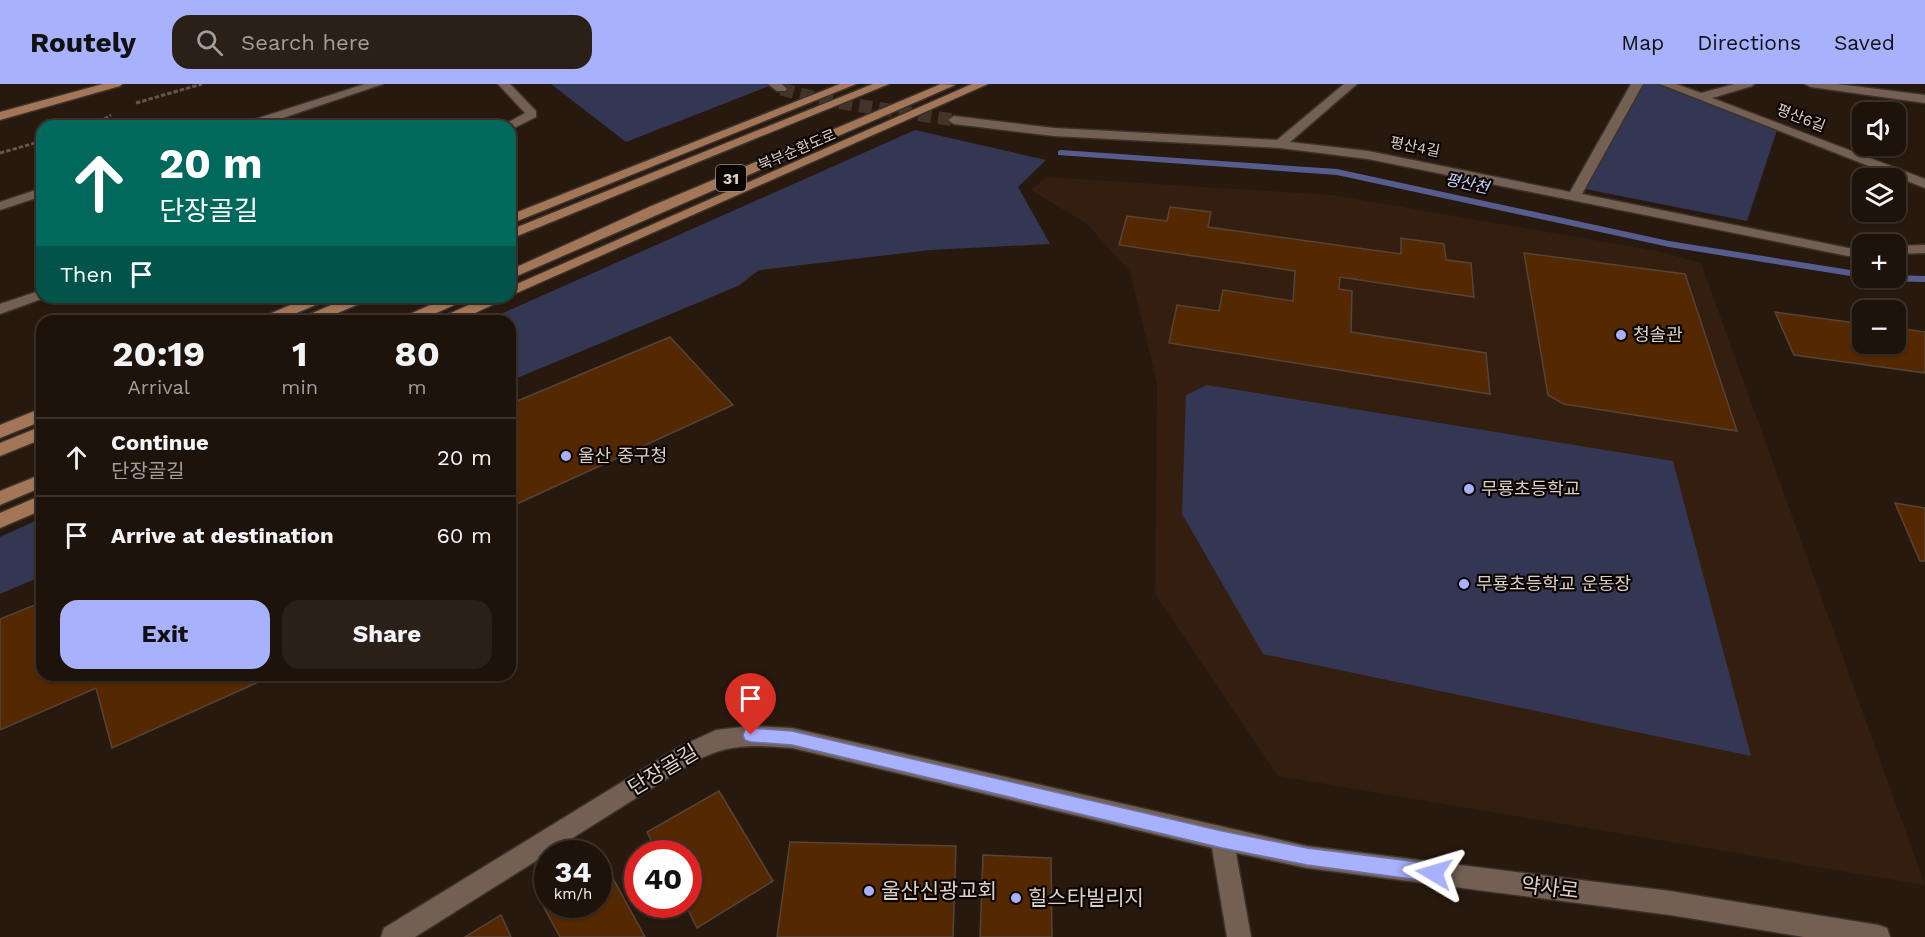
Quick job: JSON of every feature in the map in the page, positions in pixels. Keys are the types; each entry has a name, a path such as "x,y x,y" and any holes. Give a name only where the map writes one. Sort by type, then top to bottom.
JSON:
{"main road":[{"path":"0,116 116,84"},
{"path":"516,218 850,84"},
{"name":"북부순환도로","path":"516,234 883,84"},
{"name":"북부순환도로","path":"516,272 654,210 952,84"},
{"path":"516,289 982,84"},
{"path":"279,315 308,303"},
{"path":"320,315 349,303"},
{"path":"420,315 446,303"},
{"path":"458,315 485,303"},
{"path":"0,432 36,417"},
{"path":"0,450 36,435"},
{"path":"0,498 36,483"},
{"path":"0,521 36,505"}],"street":[{"path":"266,120 378,84"},
{"path":"504,84 532,114 516,122"},
{"path":"1280,144 1351,84"},
{"path":"1574,196 1636,84"},
{"name":"평산6길","path":"1665,84 1925,184"},
{"path":"1701,97 1748,84"},
{"path":"1811,84 1925,99"},
{"name":"평산4길","path":"954,120 1054,132 1280,144 1368,155 1852,252"},
{"path":"0,206 36,194"},
{"path":"1906,250 1925,249"},
{"path":"0,309 36,296"},
{"name":"단장골길","path":"393,937 687,754 716,740 751,735 792,738 1222,839"},
{"path":"1222,839 1239,937"},
{"name":"약사로","path":"1222,839 1307,857 1670,903 1878,937"}],"path":[{"path":"126,106 202,84"},
{"path":"103,120 117,111"},
{"path":"0,153 36,143"}],"shaded area":[{"path":"551,84 774,84 626,142"},
{"path":"1642,84 1657,84 1777,130 1747,221 1585,189"},
{"path":"915,130 1046,160 1018,187 1050,244 930,250 759,270 738,286 516,378 516,315 499,315"},
{"name":"무룡초등학교","path":"1046,177 1332,195 1658,251 1701,263 1925,885 1278,776 1155,594 1157,384 1130,272 1087,224 1031,190"},
{"name":"무룡초등학교 운동장","path":"1207,385 1673,461 1751,756 1263,654 1182,514 1186,395"},
{"path":"36,521 36,579 0,594 0,537"}],"building":[{"path":"1170,207 1211,212 1208,227 1401,254 1401,238 1444,244 1446,260 1471,263 1474,297 1340,277 1339,289 1352,291 1351,332 1486,353 1490,394 1169,343 1177,305 1219,311 1223,290 1293,301 1295,271 1119,245 1127,216 1167,221"},
{"name":"청솔관","path":"1524,253 1685,274 1737,431 1564,404 1548,395"},
{"path":"1775,312 1852,322 1852,354 1906,354 1906,329 1925,332 1925,373 1794,355"},
{"name":"울산 중구청","path":"670,337 733,405 516,504 516,401"},
{"path":"1895,503 1925,508 1925,561 1920,561"},
{"path":"36,604 36,681 261,681 112,748 96,688 0,730 0,619"},
{"path":"719,791 773,881 697,928 692,918 702,918 702,840 651,840 647,832"},
{"name":"울산신광교회","path":"790,842 956,846 953,937 777,937"},
{"name":"힐스타빌리지","path":"983,855 1051,858 1052,937 980,937"},
{"path":"612,876 624,898 624,918 635,918 645,937 560,937 550,918 612,918"},
{"path":"501,915 511,937 465,937"}],"waterway":[{"name":"평산천","path":"1061,153 1337,172 1669,244 1852,273"},
{"name":"평산천","path":"1906,279 1925,279"}],"tunnel":[{"path":"781,89 823,100 954,120"}],"place":[{"name":"청솔관","path":"1621,335"},
{"name":"울산 중구청","path":"566,456"},
{"name":"무룡초등학교","path":"1469,489"},
{"name":"무룡초등학교 운동장","path":"1464,584"},
{"name":"울산신광교회","path":"869,891"},
{"name":"힐스타빌리지","path":"1016,898"}],"route":[{"path":"751,735 792,738 1307,857 1434,873"}]}
